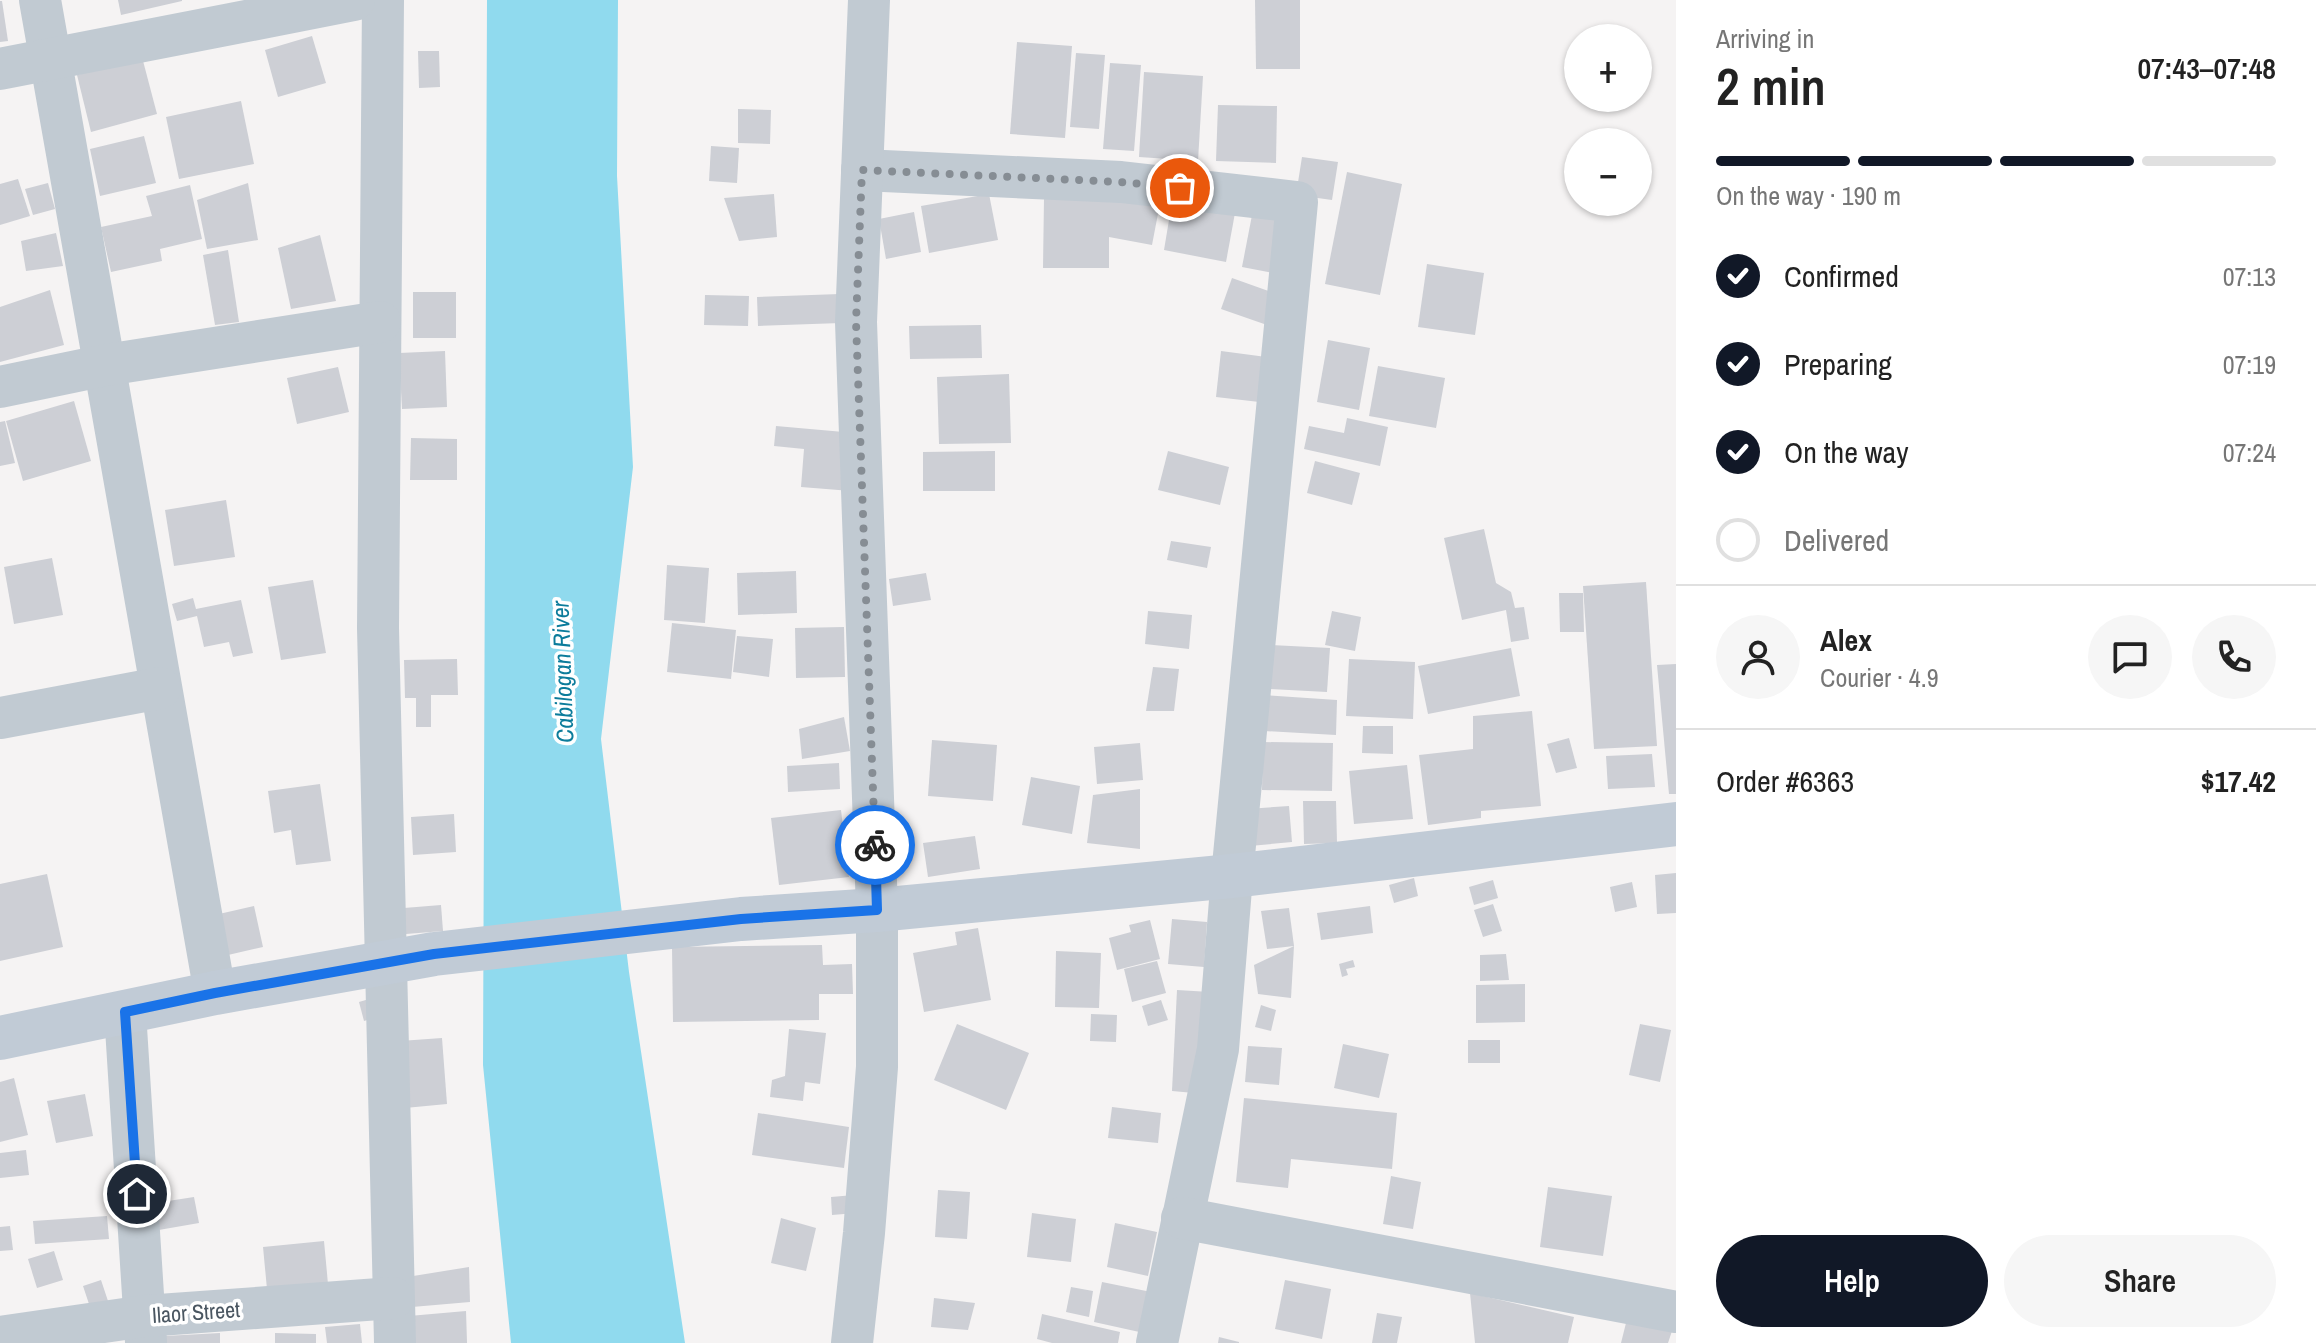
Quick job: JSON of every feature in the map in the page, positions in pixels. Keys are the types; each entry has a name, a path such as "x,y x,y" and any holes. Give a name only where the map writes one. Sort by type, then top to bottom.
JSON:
{"street":[{"path":"40,0 215,993"},
{"path":"0,69 354,0"},
{"path":"383,0 378,628 395,1343"},
{"path":"852,1343 877,1067 877,910 856,322 869,0"},
{"path":"862,170 1121,182 1297,202 1218,1049 1157,1343"},
{"path":"0,387 106,365 380,322"},
{"path":"0,718 160,688"},
{"path":"0,1038 215,993 434,954 741,919 877,910 1232,876 1676,824"},
{"path":"125,1012 146,1329"},
{"path":"1182,1218 1676,1312"},
{"name":"Ilaor Street","path":"0,1337 146,1329 393,1298"}],"water":[{"name":"Cabilogan River","path":"487,0 618,0 617,176 633,467 601,739 629,972 685,1343 511,1343 483,1065"}],"building":[{"path":"118,0 182,0 182,1 121,15"},
{"path":"1255,0 1300,0 1300,69 1256,69"},
{"path":"0,1 8,41 0,42"},
{"path":"312,36 326,83 278,97 265,50"},
{"path":"1017,42 1072,46 1065,138 1010,134"},
{"path":"418,51 439,51 440,87 419,88"},
{"path":"1076,53 1105,55 1099,129 1070,127"},
{"path":"142,57 157,114 91,132 77,75"},
{"path":"1110,63 1141,65 1134,151 1103,149"},
{"path":"1144,72 1203,76 1198,161 1139,157"},
{"path":"241,101 254,164 179,179 166,117"},
{"path":"1218,105 1277,106 1276,163 1216,161"},
{"path":"738,109 771,110 770,144 738,143"},
{"path":"144,136 156,183 100,196 90,149"},
{"path":"711,146 739,148 737,183 709,181"},
{"path":"1302,157 1338,162 1332,200 1296,195"},
{"path":"1347,172 1402,184 1380,295 1325,284"},
{"path":"18,179 30,216 0,225 0,184"},
{"path":"48,183 55,209 33,215 25,189"},
{"path":"248,183 258,240 207,249 197,200"},
{"path":"190,185 202,239 160,249 162,261 111,272 101,227 152,216 146,196"},
{"path":"774,194 777,237 739,241 724,198"},
{"path":"989,194 998,240 929,253 921,206"},
{"path":"1044,198 1161,198 1152,245 1109,237 1109,268 1043,268"},
{"path":"1172,202 1235,213 1226,262 1164,250"},
{"path":"1253,210 1284,217 1273,273 1242,267"},
{"path":"914,212 921,252 886,259 879,219"},
{"path":"56,233 63,266 26,271 21,241"},
{"path":"320,235 336,301 291,309 278,248"},
{"path":"228,250 239,322 215,325 203,255"},
{"path":"1427,264 1484,273 1475,335 1418,327"},
{"path":"1232,278 1277,294 1267,325 1221,309"},
{"path":"50,290 64,345 0,362 0,307"},
{"path":"413,292 456,292 456,338 413,338"},
{"path":"840,294 841,323 758,326 757,297"},
{"path":"705,295 749,296 748,326 704,325"},
{"path":"981,325 982,358 910,359 909,326"},
{"path":"1328,340 1370,348 1359,410 1317,402"},
{"path":"445,351 447,407 402,409 399,353"},
{"path":"1221,351 1273,358 1268,403 1216,397"},
{"path":"1378,366 1445,378 1436,428 1369,416"},
{"path":"338,367 349,412 297,424 287,378"},
{"path":"1009,374 1011,443 939,444 937,377"},
{"path":"74,401 91,461 23,481 6,421"},
{"path":"1347,418 1388,427 1380,466 1304,449 1309,426 1344,433"},
{"path":"5,421 15,463 0,466 0,422"},
{"path":"776,426 855,433 851,491 801,487 804,449 774,446"},
{"path":"411,438 457,439 457,480 410,480"},
{"path":"995,451 995,491 923,491 923,452"},
{"path":"1168,451 1229,467 1220,505 1158,490"},
{"path":"1315,461 1360,473 1352,505 1307,493"},
{"path":"226,500 235,557 174,566 165,510"},
{"path":"1484,529 1496,583 1511,592 1515,608 1524,607 1529,639 1511,642 1506,610 1462,620 1444,538"},
{"path":"1171,541 1211,547 1207,568 1167,560"},
{"path":"52,558 63,615 14,624 4,567"},
{"path":"667,565 709,568 705,623 664,620"},
{"path":"796,571 797,613 738,615 737,573"},
{"path":"926,573 931,600 893,606 889,579"},
{"path":"313,580 326,653 281,660 268,587"},
{"path":"1646,582 1657,746 1594,749 1583,586"},
{"path":"1559,593 1583,593 1584,632 1560,632"},
{"path":"193,598 196,609 241,600 253,653 233,657 229,642 204,647 197,616 177,621 172,604"},
{"path":"1148,611 1192,615 1189,649 1145,644"},
{"path":"1332,611 1361,617 1355,651 1325,645"},
{"path":"672,623 736,630 731,679 667,672"},
{"path":"844,627 845,677 796,678 795,628"},
{"path":"737,636 773,639 769,677 733,672"},
{"path":"1271,645 1330,648 1327,692 1268,689"},
{"path":"1511,648 1520,696 1428,714 1418,666"},
{"path":"457,659 458,695 431,695 431,727 416,727 416,698 405,698 404,660"},
{"path":"1349,659 1415,662 1413,719 1346,716"},
{"path":"1676,664 1676,794 1669,794 1657,665"},
{"path":"1153,667 1179,669 1174,711 1146,711"},
{"path":"1263,695 1337,700 1336,735 1264,731"},
{"path":"1532,711 1541,806 1481,811 1481,818 1428,825 1419,755 1473,749 1473,716"},
{"path":"844,717 850,751 802,759 799,729"},
{"path":"1363,726 1393,726 1393,754 1362,753"},
{"path":"1569,738 1577,768 1556,773 1547,744"},
{"path":"932,740 997,745 993,801 928,796"},
{"path":"1263,742 1333,743 1332,791 1262,790"},
{"path":"1140,743 1143,780 1097,784 1094,747"},
{"path":"1652,754 1655,787 1608,789 1606,756"},
{"path":"839,763 840,789 788,792 787,766"},
{"path":"1407,765 1413,819 1354,824 1349,771"},
{"path":"1031,777 1080,786 1072,834 1022,825"},
{"path":"320,784 331,861 296,865 291,830 274,833 268,791"},
{"path":"1140,789 1140,849 1087,843 1093,795"},
{"path":"1303,801 1336,801 1337,843 1304,844"},
{"path":"1289,806 1292,842 1250,846 1247,809"},
{"path":"841,810 849,877 779,885 771,818"},
{"path":"454,814 456,852 413,855 411,817"},
{"path":"975,836 980,869 928,877 923,843"},
{"path":"1676,873 1676,913 1657,914 1655,875"},
{"path":"47,874 63,947 0,961 0,884"},
{"path":"1414,878 1418,896 1394,903 1389,885"},
{"path":"1493,880 1498,898 1474,905 1469,887"},
{"path":"1632,882 1637,907 1615,912 1610,887"},
{"path":"1493,904 1502,931 1483,937 1474,910"},
{"path":"441,905 443,931 406,934 404,908"},
{"path":"254,906 263,947 228,955 219,914"},
{"path":"1370,906 1373,933 1321,940 1317,913"},
{"path":"1289,908 1294,946 1267,949 1261,911"},
{"path":"1172,919 1207,922 1204,967 1168,964"},
{"path":"1150,920 1160,959 1117,970 1109,938 1131,932 1129,925"},
{"path":"978,928 991,1000 924,1012 913,953 957,945 955,932"},
{"path":"822,945 823,965 852,964 853,994 819,994 819,1020 673,1022 672,947"},
{"path":"1294,946 1291,998 1258,994 1254,965"},
{"path":"1056,951 1101,953 1099,1008 1055,1007"},
{"path":"1506,954 1509,980 1480,981 1480,955"},
{"path":"1353,960 1355,967 1346,969 1348,975 1342,977 1339,964"},
{"path":"1157,961 1166,993 1132,1002 1124,969"},
{"path":"1525,984 1525,1022 1476,1023 1476,985"},
{"path":"1177,990 1210,992 1194,1093 1172,1091"},
{"path":"376,997 381,1016 364,1021 359,1002"},
{"path":"1161,1000 1168,1020 1148,1026 1142,1006"},
{"path":"1261,1005 1276,1010 1271,1031 1255,1027"},
{"path":"1091,1014 1117,1015 1116,1042 1090,1041"},
{"path":"957,1024 1029,1053 1006,1110 934,1080"},
{"path":"1640,1024 1671,1030 1660,1082 1629,1075"},
{"path":"789,1029 826,1033 820,1084 805,1082 803,1101 770,1097 772,1080 785,1076"},
{"path":"442,1038 447,1104 405,1108 400,1041"},
{"path":"1468,1040 1500,1040 1500,1063 1468,1063"},
{"path":"1343,1044 1389,1054 1379,1098 1334,1088"},
{"path":"1248,1046 1282,1048 1279,1085 1245,1082"},
{"path":"14,1078 28,1135 0,1142 0,1082"},
{"path":"85,1094 93,1136 56,1143 47,1101"},
{"path":"1244,1098 1397,1113 1392,1169 1291,1159 1288,1188 1236,1182"},
{"path":"1112,1107 1161,1113 1158,1143 1108,1138"},
{"path":"758,1113 849,1127 844,1168 752,1155"},
{"path":"26,1150 29,1175 0,1178 0,1153"},
{"path":"1391,1176 1421,1182 1413,1229 1383,1224"},
{"path":"1548,1187 1612,1196 1603,1256 1540,1247"},
{"path":"938,1190 970,1192 967,1239 935,1237"},
{"path":"854,1195 856,1213 832,1215 831,1197"},
{"path":"194,1197 199,1223 153,1231 149,1204"},
{"path":"1032,1213 1076,1219 1071,1262 1027,1257"},
{"path":"107,1216 109,1239 35,1244 33,1221"},
{"path":"781,1218 816,1228 806,1271 771,1263"},
{"path":"1115,1223 1157,1232 1148,1276 1107,1267"},
{"path":"10,1226 13,1250 0,1251 0,1227"},
{"path":"324,1241 328,1284 267,1289 263,1247"},
{"path":"54,1251 63,1280 37,1288 28,1259"},
{"path":"469,1267 470,1302 412,1307 407,1277"},
{"path":"101,1280 109,1304 91,1310 83,1286"},
{"path":"1285,1280 1331,1289 1322,1339 1275,1329"},
{"path":"1102,1282 1161,1294 1153,1335 1094,1322"},
{"path":"1071,1287 1093,1291 1089,1317 1066,1312"},
{"path":"1470,1293 1574,1317 1568,1343 1475,1343"},
{"path":"934,1298 975,1303 968,1330 931,1327"},
{"path":"466,1311 467,1343 412,1343 409,1316"},
{"path":"1377,1313 1402,1317 1397,1343 1372,1343"},
{"path":"1042,1314 1120,1332 1118,1343 1052,1343 1037,1339"},
{"path":"1627,1319 1672,1331 1668,1343 1621,1343"},
{"path":"360,1324 362,1343 327,1343 325,1327"},
{"path":"220,1333 220,1343 166,1343 165,1336"},
{"path":"275,1333 316,1334 316,1343 275,1343"},
{"path":"1219,1337 1239,1342 1239,1343 1218,1343"}],"way so far":[{"path":"875,845 856,322 862,170 1121,182 1180,188"}],"route":[{"path":"137,1194 125,1012 434,954 741,919 877,910 875,845"}]}
